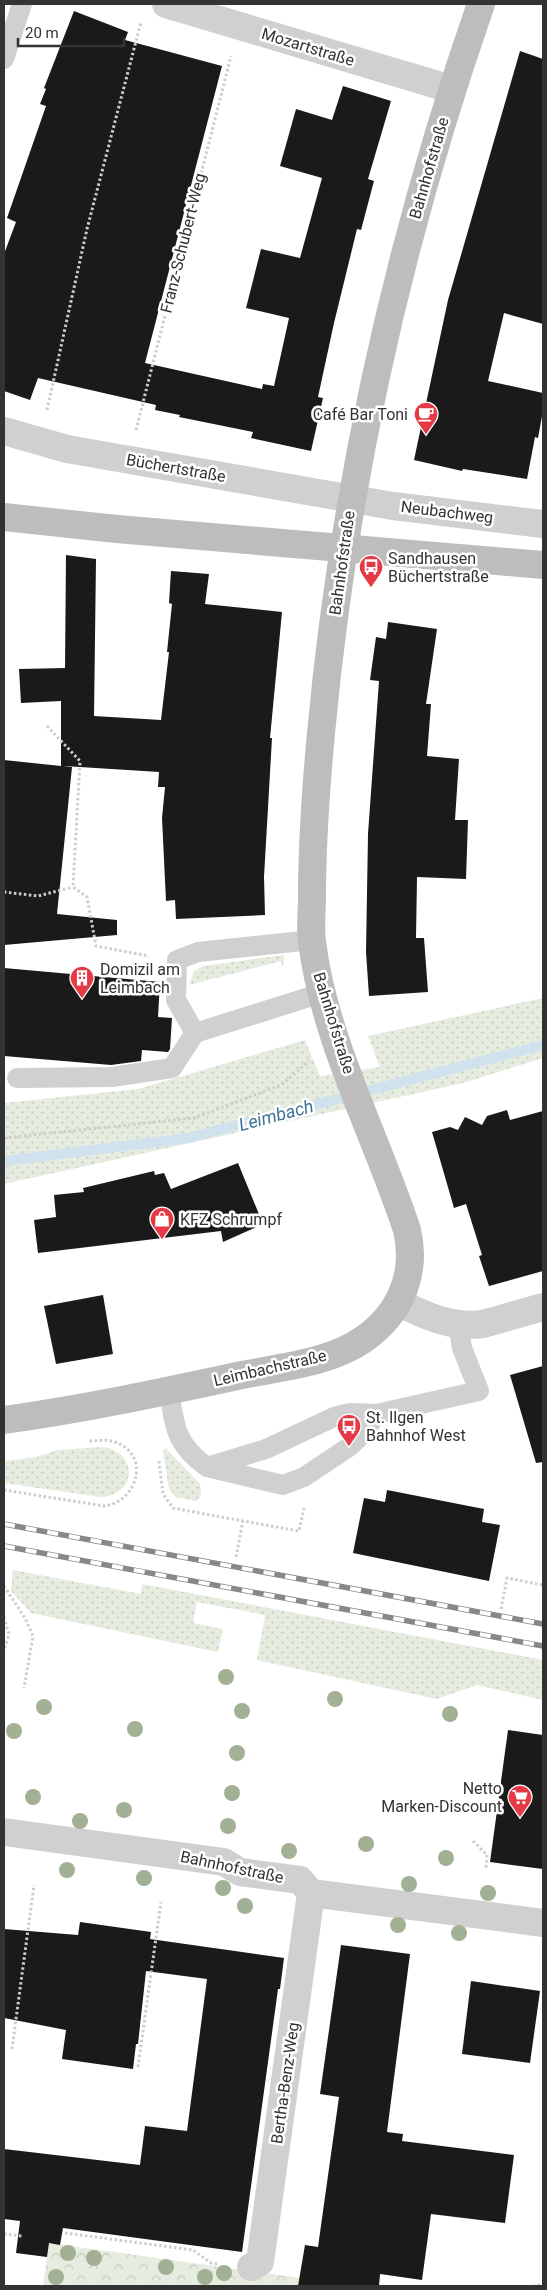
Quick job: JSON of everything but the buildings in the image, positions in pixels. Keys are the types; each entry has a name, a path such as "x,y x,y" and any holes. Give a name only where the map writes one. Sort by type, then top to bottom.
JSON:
{"street":[{"name":"Bahnhofstraße","path":"370,1130 341,1054 322,993 312,940 315,803 327,668 351,498 407,246 451,89 481,4"},
{"name":"Mozartstraße","path":"154,8 239,26 451,89"},
{"name":"Büchertstraße","path":"4,431 40,442 128,460 351,498"},
{"name":"Neubachweg","path":"351,498 393,506 543,524"},
{"path":"4,517 117,529 543,565"},
{"name":"Leimbachstraße","path":"4,1420 169,1391 303,1363 344,1349 376,1330 398,1302 410,1272 409,1240 370,1130"},
{"path":"398,1302 433,1318 458,1324 484,1324 543,1306"},
{"name":"Bahnhofstraße","path":"4,1832 224,1862 240,1872 300,1880 311,1893 543,1923"},
{"name":"Bertha-Benz-Weg","path":"251,2268 260,2262 311,1893"}],"lane":[{"path":"4,59 22,4"},
{"path":"195,1033 176,1000 177,960 198,952 312,940"},
{"path":"16,1078 112,1077 172,1068 195,1033 322,993"},
{"path":"207,1467 266,1449 334,1417 350,1413 376,1414 479,1391 462,1348 458,1324"},
{"path":"169,1391 181,1443 196,1459 207,1467 283,1485 304,1477 349,1447 365,1432 376,1414"}],"path":[{"path":"40,442 87,229 154,8"},
{"name":"Franz-Schubert-Weg","path":"128,460 239,26"},
{"path":"47,726 80,761 73,887"},
{"path":"4,892 38,896 73,887 87,897 96,946 177,960"},
{"path":"4,1138 194,1118 281,1085 313,1058 341,1054"},
{"path":"4,1490 104,1506 112,1505 123,1498 132,1489 136,1480 136,1467 129,1452 122,1445 113,1442 81,1442"},
{"path":"158,1458 163,1494 173,1508 292,1530"},
{"path":"236,1557 243,1521"},
{"path":"501,1608 507,1578 543,1585"},
{"path":"4,1586 25,1618 33,1636 24,1688"},
{"path":"4,1617 9,1634 4,1650"},
{"path":"473,1841 487,1855 486,1868"},
{"path":"12,2049 34,1885"},
{"path":"138,2067 161,1902"},
{"path":"4,2234 22,2236"},
{"path":"66,2234 193,2250 210,2263 251,2268"},
{"path":"533,2286 543,2284"}],"green space":[{"path":"284,955 283,967 281,961 189,985 194,971 203,966"},
{"path":"543,998 543,1058 463,1083 4,1184 4,1103 138,1089 305,1040 320,1076 380,1067 368,1036"},
{"path":"103,1447 115,1451 123,1457 128,1465 129,1474 127,1482 122,1489 113,1495 101,1497 4,1483 4,1461 36,1457 57,1450"},
{"path":"166,1448 200,1484 201,1496 196,1501 176,1497 169,1489 163,1450"},
{"path":"13,1570 141,1594 142,1584 543,1660 543,1700 477,1685 436,1699 257,1660 265,1615 197,1602 193,1623 223,1629 218,1652 31,1613 11,1591"},
{"path":"49,2243 300,2278 298,2286 43,2286"}],"waterway":[{"name":"Leimbach","path":"4,1161 188,1138 543,1045"}],"railway":[{"path":"4,1524 543,1624"},
{"path":"4,1546 543,1646"}],"place":[{"name":"Café Bar Toni","path":"426,435"},
{"name":"Sandhausen Büchertstraße","path":"371,588"},
{"name":"Domizil am Leimbach","path":"82,999"},
{"name":"KFZ Schrumpf","path":"162,1240"},
{"name":"St. Ilgen Bahnhof West","path":"349,1447"},
{"name":"Netto Marken-Discount","path":"520,1818"}]}
